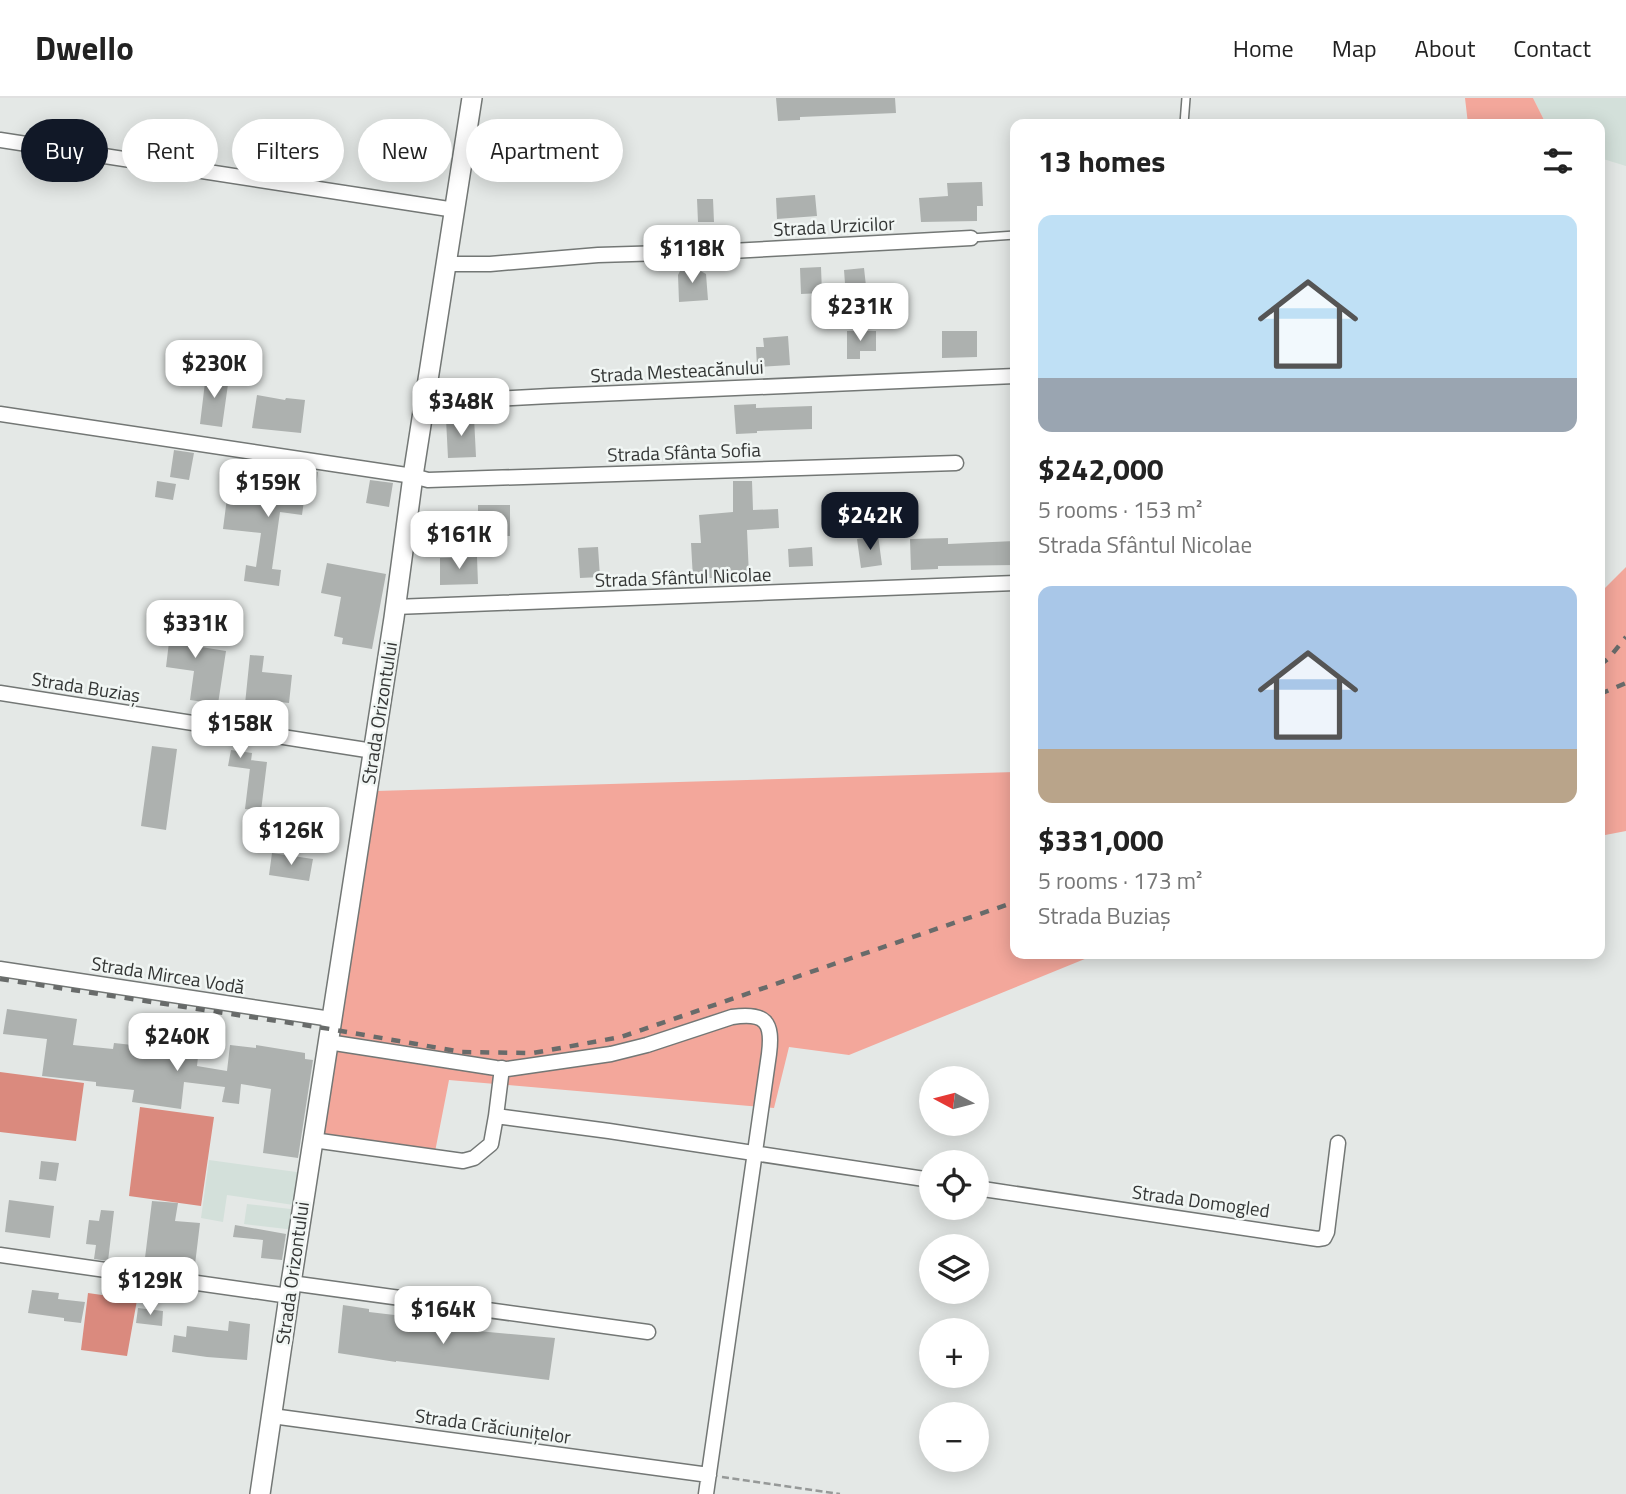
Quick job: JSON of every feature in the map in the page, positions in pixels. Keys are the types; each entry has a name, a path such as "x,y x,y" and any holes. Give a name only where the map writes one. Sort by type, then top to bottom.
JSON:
{"street":[{"name":"Strada Orizontului","path":"260,1494 472,98"},
{"path":"0,140 455,210"},
{"name":"Strada Urzicilor","path":"446,264 491,264 598,255 971,238"},
{"name":"Strada Mesteacănului","path":"425,403 1010,376"},
{"name":"Strada Sfânta Sofia","path":"0,414 428,480 956,463"},
{"name":"Strada Sfântul Nicolae","path":"395,607 1010,583"},
{"name":"Strada Buziaș","path":"0,693 373,751"},
{"name":"Strada Mircea Vodă","path":"0,969 331,1019"},
{"path":"328,1042 502,1068 611,1054 745,1015 754,1016 769,1027 771,1036 706,1494"},
{"path":"313,1140 463,1161 474,1158 491,1144 502,1068"},
{"path":"496,1116 919,1178"},
{"name":"Strada Domogled","path":"989,1190 1318,1239 1324,1238 1327,1232 1338,1143"},
{"path":"0,1255 648,1332"},
{"name":"Strada Crăciunițelor","path":"272,1416 709,1475"}],"lane":[{"path":"1184,119 1186,98"},
{"path":"971,238 1010,235"}],"path":[{"path":"709,1475 841,1494"}],"shaded area":[{"path":"1465,98 1533,98 1544,119 1467,119"},
{"path":"1533,98 1626,98 1626,166 1605,160 1605,119 1544,119"},
{"path":"1626,567 1626,831 1605,835 1605,588"},
{"path":"1010,772 1010,959 1085,959 849,1055 789,1047 774,1108 449,1080 434,1157 322,1140 376,791"},
{"path":"0,1072 84,1083 76,1141 0,1132"},
{"path":"140,1107 214,1117 201,1206 129,1196"},
{"path":"209,1160 304,1173 300,1206 227,1195 223,1222 201,1218"},
{"path":"247,1204 299,1210 295,1230 244,1224"},
{"path":"88,1293 137,1300 127,1356 81,1350"}],"building":[{"path":"776,98 895,98 896,113 800,117 800,120 778,121"},
{"path":"982,182 983,206 977,206 977,221 921,222 919,198 948,196 947,183"},
{"path":"815,195 817,216 777,219 776,198"},
{"path":"697,199 713,199 714,222 698,222"},
{"path":"693,265 706,274 708,300 679,302 678,275 682,267"},
{"path":"821,267 822,293 801,294 800,268"},
{"path":"864,268 867,295 846,297 844,270"},
{"path":"847,331 876,331 876,351 860,351 860,359 847,359"},
{"path":"942,331 977,331 977,357 942,358"},
{"path":"788,336 790,365 757,367 756,347 764,347 763,338"},
{"path":"206,374 229,377 222,427 200,424"},
{"path":"257,395 305,400 301,433 252,428"},
{"path":"756,404 756,408 812,406 812,429 736,434 734,405"},
{"path":"474,417 476,457 448,458 446,419"},
{"path":"174,450 194,453 189,480 170,477"},
{"path":"297,469 318,472 315,494 305,493 302,515 280,512 272,569 281,570 279,586 244,581 246,565 256,567 261,533 223,529 227,498 248,500 250,484 268,486 268,482 295,486"},
{"path":"370,480 393,483 389,507 366,503"},
{"path":"157,481 176,484 173,500 155,497"},
{"path":"733,481 752,481 753,510 778,509 779,528 747,530 749,576 693,579 691,543 701,543 699,515 733,512"},
{"path":"478,505 510,505 510,536 503,536 503,553 478,554"},
{"path":"878,535 882,565 861,568 857,539"},
{"path":"948,538 948,544 1010,541 1010,565 938,566 938,569 911,570 910,539"},
{"path":"598,547 600,577 580,578 578,548"},
{"path":"812,547 813,566 789,567 788,549"},
{"path":"477,557 478,584 440,585 440,558"},
{"path":"327,563 386,574 372,649 342,644 343,638 334,636 341,597 321,593"},
{"path":"173,609 193,612 189,645 226,651 218,704 190,700 194,671 166,667"},
{"path":"250,655 264,656 262,672 292,675 289,703 259,700 259,705 245,704"},
{"path":"152,746 177,749 166,830 141,826"},
{"path":"231,750 252,753 250,769 228,766"},
{"path":"251,760 267,762 261,811 245,809"},
{"path":"272,853 313,859 309,881 269,875"},
{"path":"7,1009 77,1019 73,1045 113,1049 114,1043 151,1047 152,1034 176,1037 175,1041 194,1043 193,1048 199,1048 197,1066 227,1071 230,1045 256,1048 256,1045 305,1053 305,1059 313,1060 298,1158 263,1153 271,1089 241,1084 239,1104 222,1102 225,1087 184,1082 181,1109 132,1102 134,1090 96,1086 96,1082 42,1076 47,1039 3,1034"},
{"path":"41,1161 59,1163 56,1181 39,1179"},
{"path":"9,1200 54,1206 50,1238 5,1232"},
{"path":"152,1201 178,1203 175,1221 200,1223 194,1273 144,1266"},
{"path":"101,1210 114,1211 108,1261 94,1259 96,1245 86,1244 89,1220 99,1221"},
{"path":"235,1225 286,1234 282,1260 261,1258 263,1240 233,1237"},
{"path":"32,1290 59,1293 58,1299 85,1302 81,1323 28,1313"},
{"path":"343,1305 369,1309 369,1312 403,1316 402,1324 555,1338 549,1380 338,1353"},
{"path":"138,1308 163,1311 162,1326 136,1323"},
{"path":"229,1321 250,1324 247,1360 172,1352 174,1335 186,1337 187,1326 228,1331"}],"railway":[{"path":"1605,661 1626,637"},
{"path":"1605,692 1626,683"},
{"path":"0,979 330,1029 462,1052 533,1053 621,1037 1010,904"}]}
